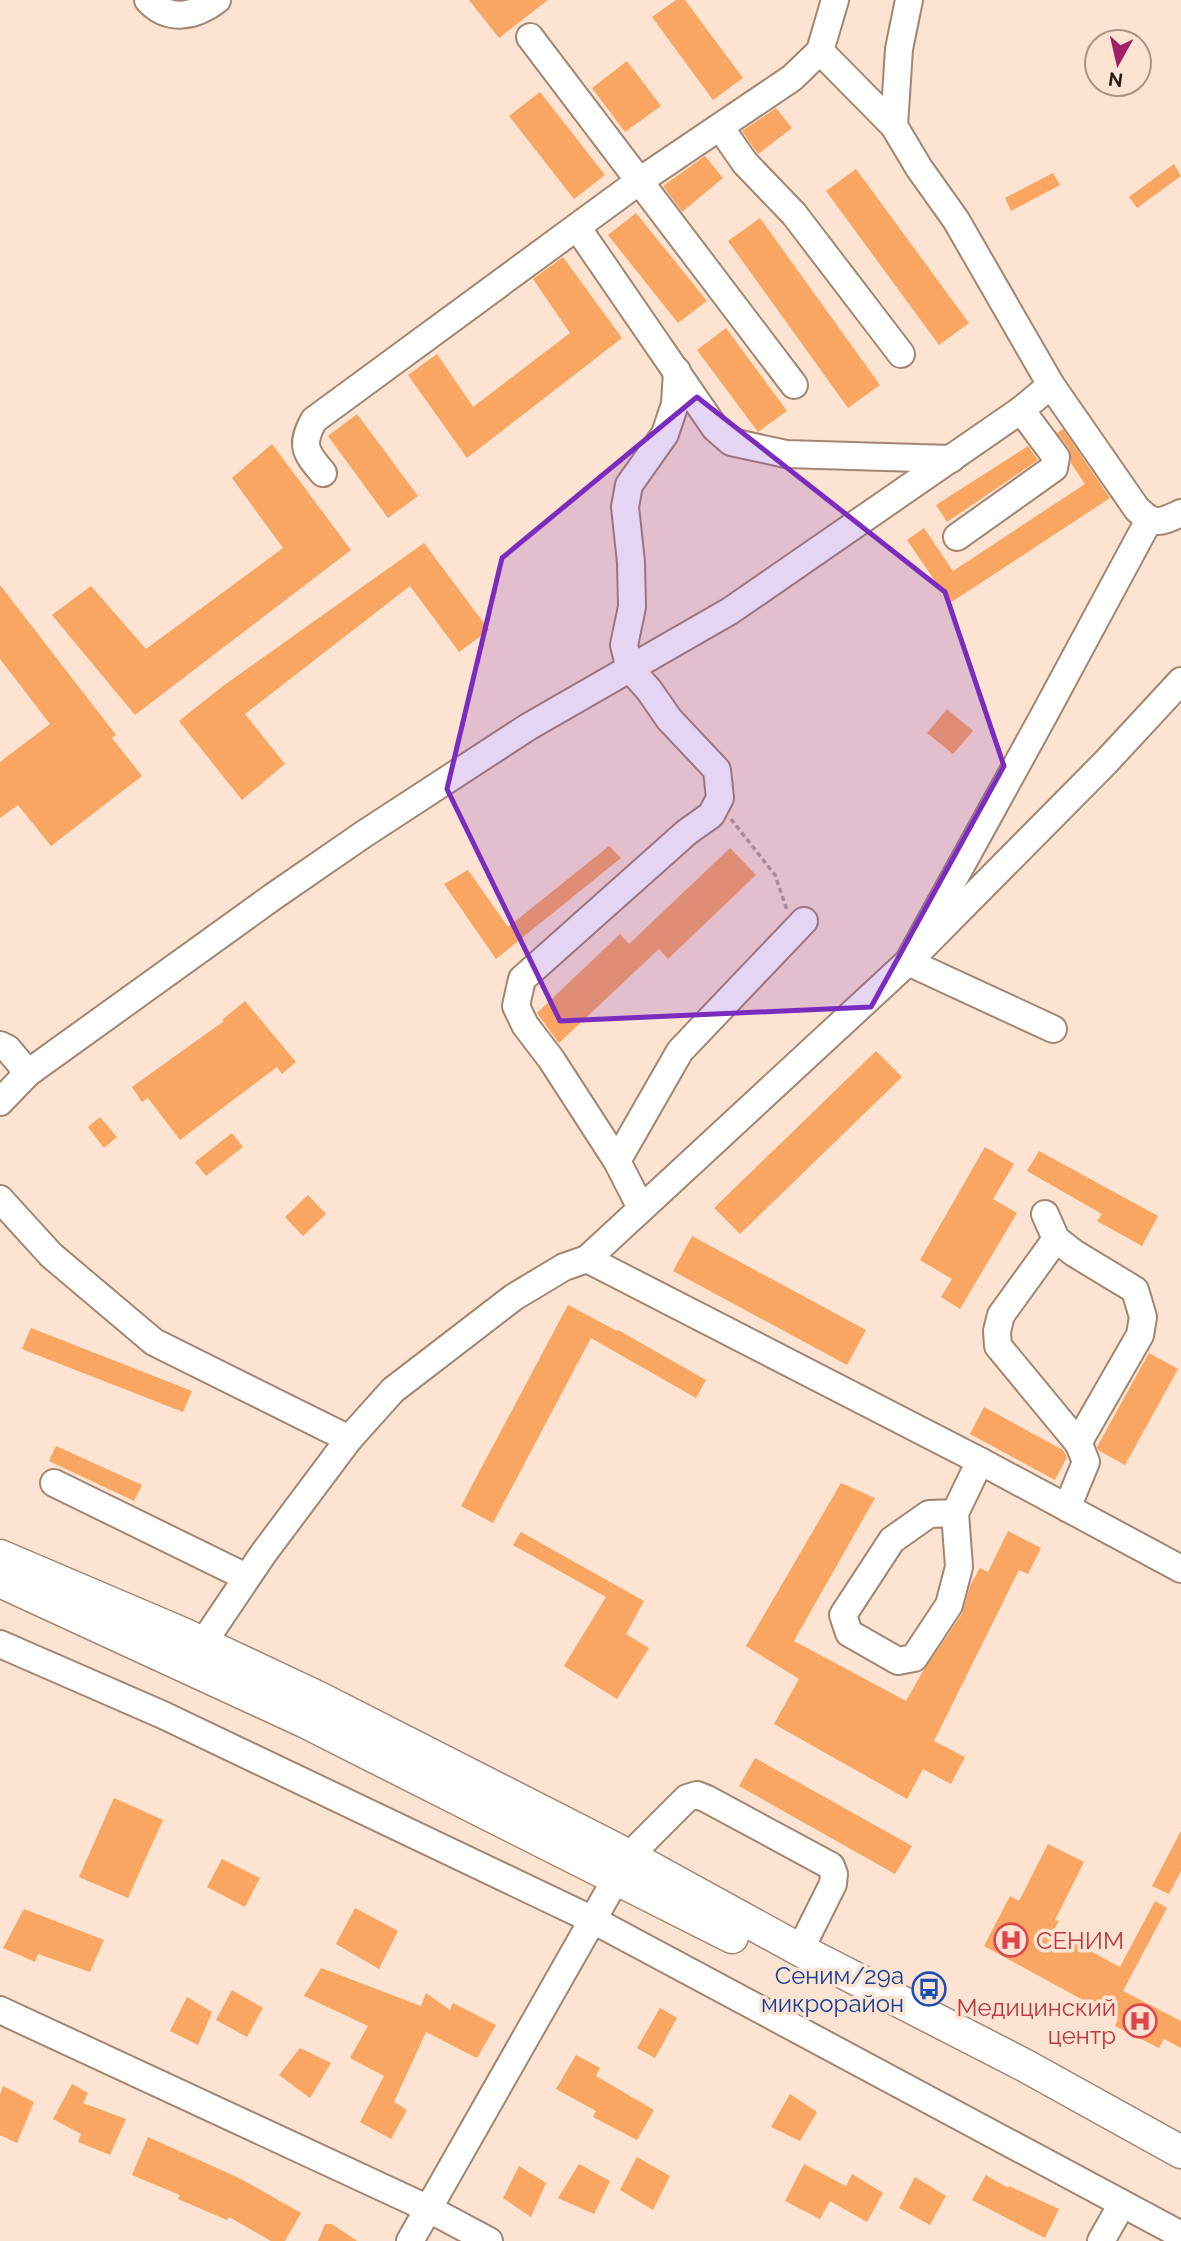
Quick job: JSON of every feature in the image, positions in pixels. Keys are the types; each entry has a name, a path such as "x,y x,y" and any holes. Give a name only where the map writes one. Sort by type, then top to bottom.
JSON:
{"main road":[{"path":"0,1556 196,1656"},
{"path":"0,1581 196,1656 319,1698 624,1867 1018,2074 1181,2152"},
{"path":"624,1867 800,1950 1018,2074 1181,2174"}],"street":[{"path":"148,0 169,15 187,16 217,0"},
{"path":"323,473 311,459 305,446 307,433 314,419 638,182 792,78 820,51 835,0"},
{"path":"894,126 899,49 908,0"},
{"path":"530,37 793,385"},
{"path":"820,51 894,126 919,168 956,219 1051,385 1137,509 1149,520 1160,523 1181,513"},
{"path":"720,127 745,163 794,214 901,354"},
{"path":"577,227 715,428 730,442 786,454 951,459"},
{"path":"641,1208 617,1161 551,1059 525,1026 516,1006 522,979 687,832 711,815 720,798 717,770 669,719 630,669 624,645 632,607 625,507 629,485 665,434 675,404 677,371"},
{"path":"0,1102 28,1073 364,834 528,727 730,611 1021,410 1051,385"},
{"path":"957,537 1054,468 1056,457 1021,410"},
{"path":"908,962 1037,730 1149,520"},
{"path":"632,607 658,652"},
{"path":"196,1656 246,1577 349,1439 393,1390 514,1297 564,1267 587,1259 908,962 1106,762 1181,681"},
{"path":"617,1161 680,1051 798,926"},
{"path":"908,962 1053,1029"},
{"path":"0,1045 8,1049 28,1073"},
{"path":"0,1199 51,1255 154,1342 349,1439"},
{"path":"1045,1214 1056,1239 1135,1290 1143,1317 1140,1335 1079,1444"},
{"path":"1056,1239 1001,1315 997,1331 998,1346 1079,1444 1086,1462 1067,1508"},
{"path":"587,1259 979,1461 1181,1569"},
{"path":"955,1513 929,1514 892,1540 843,1615 849,1633 898,1661 914,1658 949,1605 959,1567 955,1513 979,1461"},
{"path":"54,1482 246,1577"},
{"path":"0,1644 163,1715 593,1920 1181,2235"},
{"path":"410,2241 624,1867 687,1798 697,1795 831,1866 833,1884 800,1950"},
{"path":"0,2010 429,2209 489,2241"},
{"path":"1101,2241 1122,2204"}],"path":[{"path":"720,798 733,823 775,875 798,926"}],"highlighted area":[{"path":"697,397 945,592 1004,766 871,1007 560,1021 447,789 502,558"}],"building":[{"path":"469,0 548,0 499,38"},
{"path":"676,0 685,0 743,78 713,100 652,17"},
{"path":"627,61 661,106 625,132 592,88"},
{"path":"540,92 605,175 574,199 509,116"},
{"path":"776,108 792,128 758,154 742,131"},
{"path":"705,156 723,178 682,212 663,186"},
{"path":"1174,164 1181,176 1137,208 1129,197"},
{"path":"856,169 969,323 939,345 826,191"},
{"path":"1053,173 1060,185 1011,211 1005,198"},
{"path":"636,213 707,301 678,323 608,235"},
{"path":"760,218 880,385 848,408 728,241"},
{"path":"563,257 622,338 467,458 408,375 437,354 473,407 570,333 533,279"},
{"path":"726,328 787,411 758,432 697,350"},
{"path":"357,414 418,496 388,518 328,436"},
{"path":"1063,429 1110,498 950,603 907,540 924,528 953,571 1085,484 1071,463 1069,448 1057,433"},
{"path":"272,444 351,550 135,715 52,615 91,586 146,649 283,548 232,478"},
{"path":"1028,446 1038,460 947,522 936,505"},
{"path":"424,543 489,630 459,652 410,586 245,714 285,764 242,800 179,721 223,686"},
{"path":"0,585 116,735 112,738 142,776 51,846 18,805 0,818 0,762 50,724 0,659"},
{"path":"947,709 973,731 953,754 927,733"},
{"path":"609,846 621,858 496,959 444,884 468,870 508,927"},
{"path":"730,848 756,875 668,959 659,949 559,1043 537,1013 620,934 629,944"},
{"path":"245,1001 296,1062 282,1074 277,1067 180,1140 148,1098 142,1102 132,1087 224,1021 222,1020"},
{"path":"876,1051 902,1077 740,1234 714,1208"},
{"path":"100,1117 117,1137 104,1148 88,1127"},
{"path":"232,1133 243,1147 206,1176 195,1162"},
{"path":"985,1147 1014,1164 993,1199 1017,1213 960,1309 941,1297 952,1279 920,1260"},
{"path":"1039,1151 1158,1216 1142,1246 1097,1221 1102,1214 1027,1171"},
{"path":"308,1195 326,1214 303,1236 285,1217"},
{"path":"692,1236 866,1330 847,1365 673,1271"},
{"path":"568,1305 706,1380 696,1398 591,1338 493,1523 461,1506"},
{"path":"31,1328 192,1391 183,1412 22,1349"},
{"path":"1149,1353 1178,1369 1125,1465 1097,1447"},
{"path":"984,1407 1063,1450 1067,1457 1055,1480 970,1434"},
{"path":"56,1446 142,1485 134,1501 49,1461"},
{"path":"841,1483 875,1498 794,1641 906,1701 962,1614 970,1586 980,1568 988,1572 1008,1531 1041,1548 1028,1574 1019,1570 934,1741 965,1757 951,1784 923,1769 907,1799 774,1724 799,1679 746,1646"},
{"path":"521,1532 644,1601 626,1634 649,1648 617,1699 564,1666 606,1597 513,1545"},
{"path":"755,1758 912,1846 895,1874 739,1786"},
{"path":"114,1798 163,1820 128,1898 79,1877"},
{"path":"1181,1831 1181,1871 1169,1894 1152,1886"},
{"path":"1048,1844 1084,1862 1055,1920 1059,1921 1053,1931 1120,1967 1155,1901 1167,1908 1123,1991 1181,2021 1181,2048 1164,2039 1159,2048 1115,2026 1118,2019 984,1946 1010,1896 1019,1901"},
{"path":"222,1859 260,1878 245,1907 207,1887"},
{"path":"355,1908 398,1931 379,1969 336,1944"},
{"path":"24,1909 104,1940 90,1972 38,1954 35,1962 3,1948"},
{"path":"321,1968 421,2006 426,1993 450,2010 453,2003 496,2025 477,2058 426,2032 394,2102 407,2110 391,2139 360,2122 384,2076 350,2058 368,2026 304,1996"},
{"path":"232,1990 263,2008 247,2037 216,2020"},
{"path":"187,1997 212,2012 198,2045 170,2031"},
{"path":"660,2008 677,2018 655,2058 637,2048"},
{"path":"300,2048 331,2063 310,2098 279,2075"},
{"path":"576,2055 600,2068 596,2076 654,2110 637,2140 593,2117 596,2111 556,2089"},
{"path":"72,2084 88,2093 83,2103 126,2119 110,2155 78,2142 81,2134 53,2119"},
{"path":"3,2086 34,2102 17,2143 0,2135 0,2095"},
{"path":"790,2094 817,2112 800,2141 771,2127"},
{"path":"148,2137 241,2179 301,2213 285,2241 271,2241 229,2217 227,2220 178,2199 180,2195 132,2175"},
{"path":"637,2157 670,2176 653,2210 620,2190"},
{"path":"579,2164 610,2181 594,2214 558,2198"},
{"path":"804,2164 846,2186 852,2174 883,2193 867,2222 830,2201 820,2219 785,2201"},
{"path":"519,2166 546,2183 531,2217 503,2198"},
{"path":"986,2175 1008,2188 1009,2186 1059,2209 1045,2238 972,2200"},
{"path":"915,2177 946,2196 930,2225 899,2208"},
{"path":"325,2224 332,2224 357,2241 318,2241"}],"place":[{"name":"СЕНИМ","path":"1011,1940"},
{"name":"Сеним/29а микрорайон","path":"929,1989"},
{"name":"Медицинский центр","path":"1140,2021"}]}
